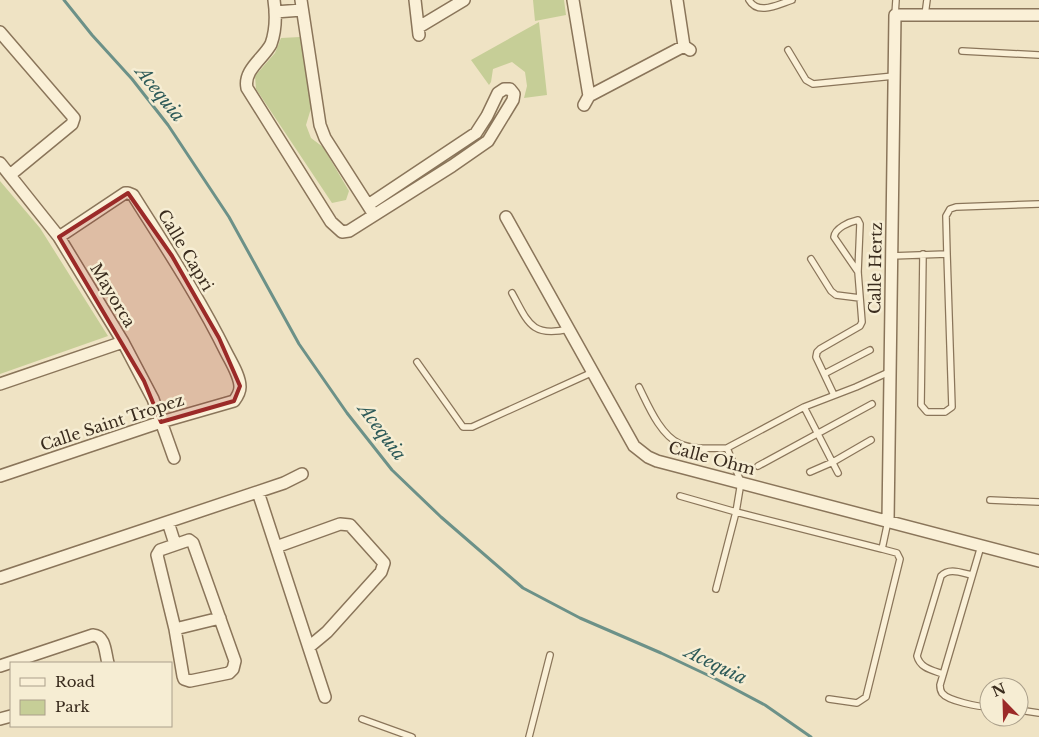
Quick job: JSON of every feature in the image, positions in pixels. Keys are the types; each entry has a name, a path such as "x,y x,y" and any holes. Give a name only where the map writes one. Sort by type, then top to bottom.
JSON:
{"street":[{"path":"274,0 275,12 271,43 250,71 246,83 247,88 331,222 337,230 342,232 349,231 371,210 476,133 498,93 506,88 512,91 513,100 488,141 452,166 371,210"},
{"path":"415,0 419,31 464,0"},
{"path":"573,0 587,100 687,48 677,0"},
{"path":"275,12 302,5 320,125 325,138 371,210"},
{"path":"895,16 1039,15"},
{"name":"Calle Hertz","path":"888,521 895,16"},
{"path":"0,32 74,118 72,124 10,175"},
{"path":"444,155 452,166"},
{"name":"Mayorca","path":"0,163 59,237 123,342 144,381 174,458"},
{"name":"Calle Capri","path":"59,237 124,194 132,195 172,256 219,338 240,386 238,396 234,401"},
{"name":"Calle Ohm","path":"506,217 634,446 641,452 657,461 1039,561"},
{"path":"0,384 123,342"},
{"name":"Calle Saint Tropez","path":"0,476 161,422 234,401"},
{"path":"0,578 258,492 284,483 302,474"},
{"path":"258,492 325,697"},
{"path":"168,522 175,544"},
{"path":"276,547 340,524 347,524 384,563 381,572 327,632 309,647"},
{"path":"189,540 193,543 235,661 233,669 229,673 190,681 184,679 175,629 157,556 160,550 175,544 189,540"},
{"path":"175,629 220,618"},
{"path":"12,662 93,635 100,636 108,662"}],"lane":[{"path":"750,0 754,6 762,9 792,0"},
{"path":"895,16 896,0"},
{"path":"925,15 927,0"},
{"path":"788,50 806,80 813,84 894,76"},
{"path":"962,51 1039,55"},
{"path":"923,254 921,405 927,412 946,412 952,407 946,216 950,209 960,206 1039,204"},
{"path":"834,395 816,357 816,352 860,326 862,322 858,272 860,224 858,220 836,230 834,234 834,237 858,272"},
{"path":"891,256 947,254"},
{"path":"811,259 830,291 836,296 860,298"},
{"path":"512,292 526,319 535,328 555,332 569,329"},
{"path":"824,374 870,350"},
{"path":"418,362 463,427 467,428 592,372"},
{"path":"639,388 656,420 680,444 697,447 727,448 804,407 889,372"},
{"path":"758,466 872,404"},
{"path":"804,407 838,473"},
{"path":"810,472 833,462 871,440"},
{"path":"716,589 736,512 741,482 727,448"},
{"path":"680,496 897,554 900,559 866,697 857,703 829,699"},
{"path":"990,500 1039,502"},
{"path":"882,549 888,521"},
{"path":"979,705 963,703 945,696 940,690 940,685 981,546"},
{"path":"943,674 923,666 919,662 917,656 922,638 941,576 944,572 951,571 972,575"},
{"path":"529,737 550,655"},
{"path":"362,719 412,737"}],"highlighted area":[{"path":"128,193 172,256 219,338 240,386 234,401 161,422 144,381 59,237"}],"green space":[{"path":"533,0 564,0 566,15 535,21"},
{"path":"539,22 547,95 524,98 527,86 525,72 512,62 493,69 489,85 471,60"},
{"path":"300,37 312,105 306,125 311,138 323,147 349,191 346,200 332,203 256,89 255,76 275,53 281,38"},
{"path":"0,181 40,228 108,336 0,374"}],"waterway":[{"name":"Acequia","path":"64,0 92,35 132,79 168,125 229,217 299,344 347,413 392,470 441,517 523,588 580,618 716,679 765,705 811,737"}]}
